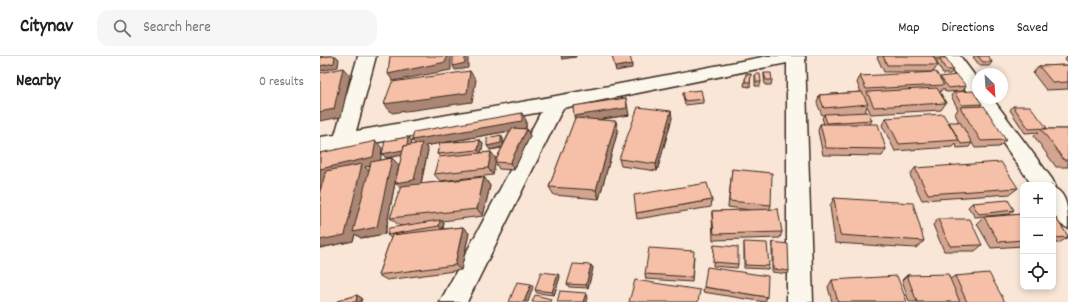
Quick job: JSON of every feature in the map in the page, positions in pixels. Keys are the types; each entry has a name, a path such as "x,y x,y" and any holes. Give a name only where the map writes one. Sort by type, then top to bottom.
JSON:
{"street":[{"path":"343,141 367,56"},
{"path":"320,145 556,103 796,56 800,302"},
{"path":"952,56 972,84"},
{"path":"453,302 556,103"},
{"path":"986,104 1042,182"},
{"path":"1056,201 1068,218"}],"building":[{"path":"335,56 334,63 320,66 320,58"},
{"path":"390,56 446,56 446,62 388,74"},
{"path":"453,56 465,56 465,63 453,66"},
{"path":"612,56 630,56 632,64 615,67"},
{"path":"883,56 933,56 938,65 887,65"},
{"path":"978,56 988,56 992,62 983,62"},
{"path":"939,58 946,58 953,70 946,70"},
{"path":"1068,65 1068,82 1053,83 1039,66"},
{"path":"343,68 334,109 320,112 320,73"},
{"path":"470,71 467,93 384,104 392,82"},
{"path":"936,72 944,85 866,89 860,76"},
{"path":"764,73 771,73 772,80 766,80"},
{"path":"746,74 751,74 750,82 745,82"},
{"path":"755,74 760,74 761,82 756,82"},
{"path":"957,75 966,86 949,88 940,77"},
{"path":"937,88 946,103 874,107 867,92"},
{"path":"701,90 703,99 685,101 683,92"},
{"path":"972,91 972,104 982,104 962,105 954,92"},
{"path":"862,92 868,104 824,108 819,95"},
{"path":"626,98 627,108 574,116 573,106"},
{"path":"984,106 1006,140 981,141 960,107"},
{"path":"1013,106 1030,106 1047,128 1029,129"},
{"path":"638,107 671,111 656,164 619,159"},
{"path":"868,112 872,120 827,123 824,114"},
{"path":"522,113 522,121 412,140 414,132"},
{"path":"943,114 959,140 899,144 886,118"},
{"path":"575,118 616,121 596,190 549,187"},
{"path":"949,122 960,122 972,143 961,144"},
{"path":"820,124 878,124 886,149 826,148"},
{"path":"512,128 527,129 510,163 495,162"},
{"path":"1041,129 1068,129 1068,160 1064,160"},
{"path":"501,135 501,143 487,146 487,138"},
{"path":"408,137 407,145 404,146 403,150 382,154 385,141"},
{"path":"480,140 478,150 437,154 440,143"},
{"path":"376,141 373,157 320,169 320,153"},
{"path":"422,143 414,180 395,183 404,146"},
{"path":"491,152 488,168 434,174 439,157"},
{"path":"392,158 377,227 353,232 371,162"},
{"path":"1001,162 1018,188 928,194 915,168"},
{"path":"362,164 345,235 320,240 320,191 326,171"},
{"path":"732,169 772,173 771,205 729,201"},
{"path":"484,177 477,209 390,218 401,186"},
{"path":"707,183 712,200 636,213 634,195"},
{"path":"834,198 913,203 924,241 840,235"},
{"path":"1008,200 1014,210 979,214 972,203"},
{"path":"778,209 782,232 714,234 712,211"},
{"path":"1020,214 1020,240 999,242 984,217"},
{"path":"1056,218 1068,236 1056,238"},
{"path":"938,219 970,219 982,245 950,246"},
{"path":"440,220 439,226 387,235 389,228"},
{"path":"463,227 455,265 378,275 392,235"},
{"path":"744,242 767,243 769,266 745,265"},
{"path":"773,242 788,244 789,271 773,269"},
{"path":"714,245 738,247 738,264 713,262"},
{"path":"649,248 694,251 692,277 645,274"},
{"path":"573,264 591,265 586,285 567,284"},
{"path":"707,267 768,276 767,297 704,287"},
{"path":"541,272 558,274 552,292 535,290"},
{"path":"989,273 1005,302 967,302 955,276"},
{"path":"948,274 960,302 917,302 907,275"},
{"path":"897,276 907,302 838,302 832,280"},
{"path":"635,280 700,290 698,302 629,302"},
{"path":"517,282 531,284 524,302 509,302"},
{"path":"560,291 586,293 583,302 557,302"},
{"path":"357,295 356,302 337,302 337,301"},
{"path":"535,295 551,299 550,302 532,302"}]}
